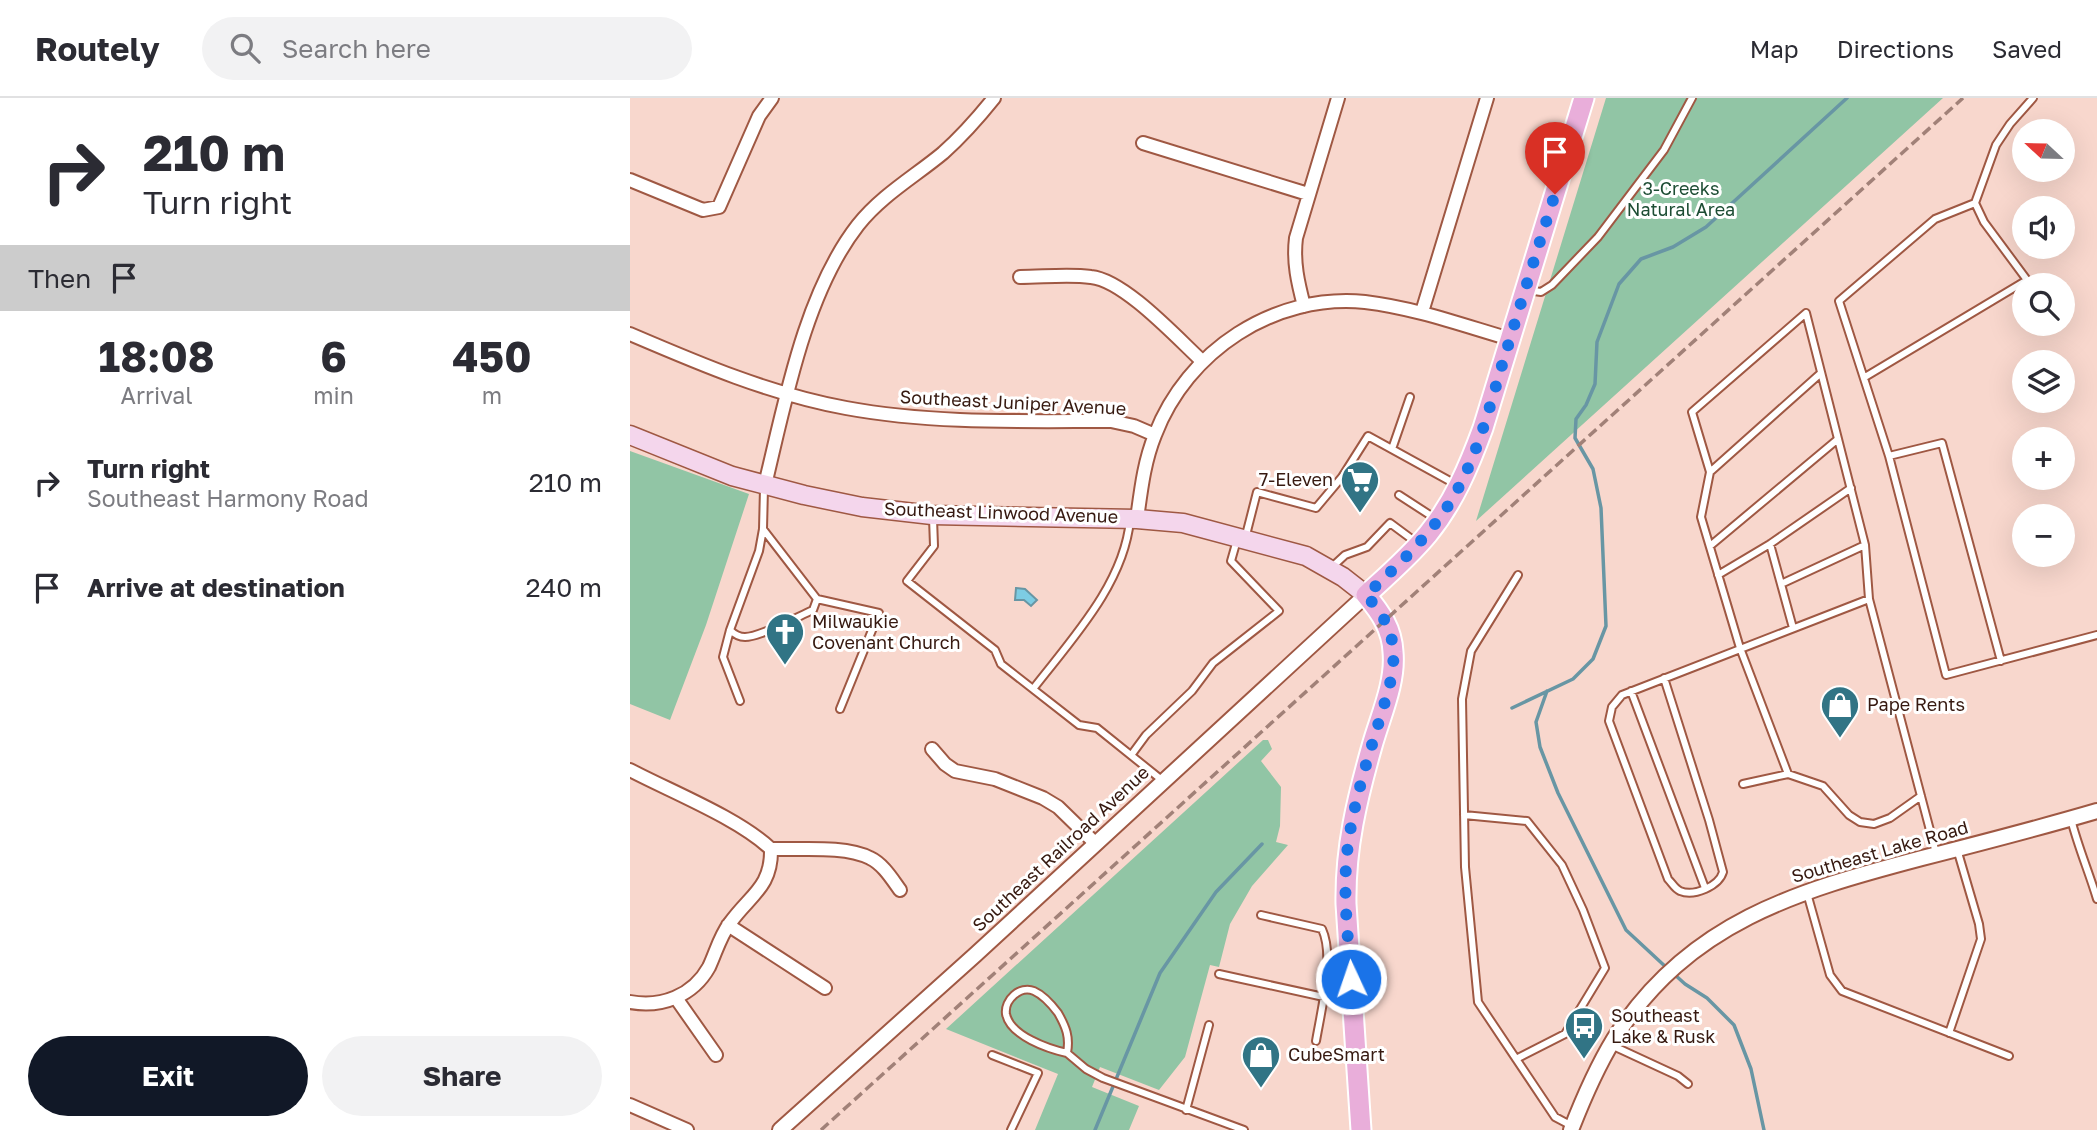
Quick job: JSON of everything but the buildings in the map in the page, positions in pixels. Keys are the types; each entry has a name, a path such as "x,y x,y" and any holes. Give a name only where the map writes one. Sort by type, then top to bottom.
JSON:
{"main road":[{"path":"1361,1130 1346,895 1348,848 1354,809 1394,660 1388,626 1366,595 1419,544 1459,486 1483,428 1584,98"},
{"name":"Southeast Linwood Avenue","path":"630,435 709,468 765,485 843,503 932,515 1134,518 1182,523 1290,551 1330,569 1366,595"}],"street":[{"path":"630,180 703,210 719,207 758,116 772,98"},
{"path":"765,485 787,394 822,285 837,255 858,225 893,191 961,136 994,98"},
{"path":"1304,306 1294,256 1308,194 1338,98"},
{"path":"1422,312 1487,98"},
{"path":"1143,143 1308,194"},
{"path":"1020,277 1092,277 1107,281 1125,292 1202,360"},
{"path":"1134,518 1155,435 1175,394 1202,360 1226,340 1274,315 1304,306 1363,302 1422,312 1510,339"},
{"name":"Southeast Juniper Avenue","path":"630,334 713,369 787,394 881,414 967,421 1111,421 1134,426 1155,435"},
{"name":"Southeast Railroad Avenue","path":"780,1130 1366,595"},
{"path":"932,749 955,771 995,779 1043,798 1058,807 1096,844"},
{"path":"630,770 743,827 771,849 849,851 871,858 884,869 900,890"},
{"name":"Southeast Lake Road","path":"1576,1129 1611,1045 1628,1019 1656,987 1702,946 1746,917 1806,891 2097,811"},
{"path":"630,1002 662,1003 676,998 691,988 704,974 728,925 763,885 771,868 771,849"},
{"path":"728,925 825,988"},
{"path":"676,998 716,1055"},
{"path":"630,1105 687,1130"}],"lane":[{"path":"1525,290 1541,292 1552,285 1598,237 1664,150 1692,98"},
{"path":"1865,377 2027,280 1984,222 1975,203 1996,145 2033,98"},
{"path":"1975,203 1934,219 1839,301 1889,456 1946,675 2097,635"},
{"path":"1788,774 1740,648 1701,517 1710,472 1692,412 1806,313 1866,545 1869,599 1937,855"},
{"path":"1710,472 1821,373"},
{"path":"1392,449 1410,397"},
{"path":"1132,754 1146,735 1192,691 1213,663 1279,611 1231,561 1242,538 1257,492 1315,508 1342,477 1368,436 1459,486"},
{"path":"1710,546 1838,439"},
{"path":"1889,456 1942,443 2001,661"},
{"path":"740,701 723,657 759,551 765,485"},
{"path":"1718,575 1770,544 1851,488"},
{"path":"1399,495 1438,520"},
{"path":"932,515 934,546 907,581 995,650 1001,664 1079,725 1097,728 1163,781"},
{"path":"1033,689 1088,621 1099,603 1124,549 1134,518"},
{"path":"1330,569 1345,555 1367,547 1390,523 1419,544"},
{"path":"763,528 817,599 879,613 840,709"},
{"path":"1770,544 1793,628"},
{"path":"1781,584 1866,545"},
{"path":"1518,575 1471,652 1462,699 1465,867 1478,1002 1555,1117 1576,1129"},
{"path":"730,630 744,637 755,635 813,610 817,599"},
{"path":"1664,678 1723,872 1721,880 1689,894 1678,891 1668,879 1609,721 1612,706 1622,695 1631,691 1740,648 1869,599"},
{"path":"1631,691 1705,888"},
{"path":"1744,784 1788,774 1823,786 1849,816 1860,822 1874,824 1890,818 1921,796"},
{"path":"1464,815 1527,821 1562,865 1605,968 1565,1034 1516,1059"},
{"path":"2071,819 2080,854 2089,871 2097,900"},
{"path":"1949,1033 1981,939 1957,849"},
{"path":"1806,891 1833,982 1850,995 2009,1056"},
{"path":"1261,915 1322,929 1327,952 1316,1041"},
{"path":"1219,974 1353,1004"},
{"path":"1067,1053 1069,1040 1065,1024 1055,1009 1033,990 1014,994 1007,1003 1005,1013 1009,1022 1036,1043 1067,1053 1086,1069 1103,1078 1244,1130"},
{"path":"1186,1110 1209,1025"},
{"path":"1611,1045 1678,1076 1688,1084"},
{"path":"992,1055 1038,1073 1011,1130"}],"green space":[{"name":"3-Creeks Natural Area","path":"1606,98 1943,98 1476,521"},
{"path":"630,451 749,494 706,625 670,720 630,704"},
{"path":"1263,740 1268,740 1272,749 1261,761 1281,787 1280,826 1276,842 1288,845 1252,886 1230,924 1219,967 1210,965 1185,1057 1159,1090 1100,1067 1092,1087 1139,1106 1129,1130 1035,1130 1058,1074 946,1029"}],"water":[{"path":"1016,588 1025,589 1037,600 1031,606 1024,600 1015,600"}],"waterway":[{"path":"1512,708 1573,679 1593,659 1606,626 1601,508 1593,469 1575,438 1576,419 1586,405 1595,384 1597,342 1619,284 1641,259 1673,247 1706,227 1847,98"},
{"path":"1547,691 1536,722 1540,747 1558,793 1626,930 1668,969"},
{"path":"1095,1130 1160,973 1216,892 1262,844"},
{"path":"1674,974 1707,998 1734,1025 1751,1069 1764,1130"}],"railway":[{"path":"821,1130 1963,98"}],"place":[{"name":"7-Eleven","path":"1360,514"},
{"name":"Milwaukie Covenant Church","path":"785,666"},
{"name":"Pape Rents","path":"1840,739"},
{"name":"Southeast Lake & Rusk","path":"1584,1060"},
{"name":"CubeSmart","path":"1261,1089"}],"route":[{"path":"1351,979 1346,886 1348,848 1354,809 1394,660 1388,626 1366,595 1408,556 1428,533 1467,470 1483,428 1555,194"}]}
